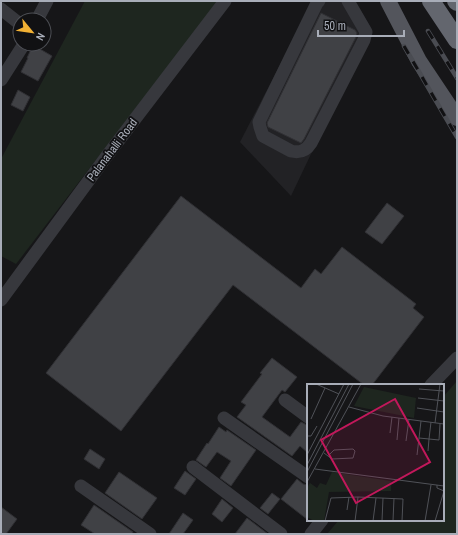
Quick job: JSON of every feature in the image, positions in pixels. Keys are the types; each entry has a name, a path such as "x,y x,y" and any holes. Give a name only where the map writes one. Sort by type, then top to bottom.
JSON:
{"highway":[{"path":"431,1 457,40"}],"main road":[{"path":"388,1 419,61 457,118"}],"street":[{"path":"41,12 47,1"},
{"name":"Palanahalli Road","path":"1,300 110,152 226,1"},
{"path":"319,1 260,122 260,127 264,136 291,151 296,152 301,152 308,148 364,40 366,32 348,1"},
{"path":"1,9 12,18"},
{"path":"1,80 19,52"},
{"path":"433,384 457,358"},
{"path":"285,400 307,416"},
{"path":"224,418 307,476"},
{"path":"194,467 281,534"},
{"path":"81,486 150,534"},
{"path":"311,534 321,521"}],"shaded area":[{"path":"85,1 218,1 16,264 1,256 1,159"},
{"path":"313,1 355,1 371,28 291,196 240,142"},
{"path":"457,381 457,534 327,534 338,521 444,521 444,396"}],"building":[{"path":"321,13 355,30 357,33 301,143 268,127 267,123"},
{"path":"30,52 45,52 52,56 38,81 21,72"},
{"path":"18,90 30,97 23,111 11,105"},
{"path":"181,196 301,288 315,269 321,274 342,247 416,304 413,308 424,317 373,384 363,384 233,285 121,431 46,373"},
{"path":"387,203 404,216 382,244 365,232"},
{"path":"272,358 297,377 285,392 282,390 262,417 290,437 301,422 307,425 307,452 300,446 292,456 237,417 246,405 241,402 262,374 260,373"},
{"path":"219,427 226,432 227,430 256,450 231,486 220,478 231,461 217,452 206,467 196,460"},
{"path":"90,449 105,459 99,469 84,459"},
{"path":"185,471 196,479 185,495 174,488"},
{"path":"119,472 157,498 142,519 105,493"},
{"path":"297,479 303,484 307,485 307,519 281,499"},
{"path":"272,493 280,499 268,514 260,508"},
{"path":"222,499 233,508 222,522 212,514"},
{"path":"94,505 133,532 132,534 95,534 81,525"},
{"path":"1,507 17,519 6,534 1,534"},
{"path":"183,513 193,520 183,534 169,534"},
{"path":"247,518 268,534 235,534"}],"railway":[{"path":"428,31 457,78"},
{"path":"404,46 457,137"}]}
